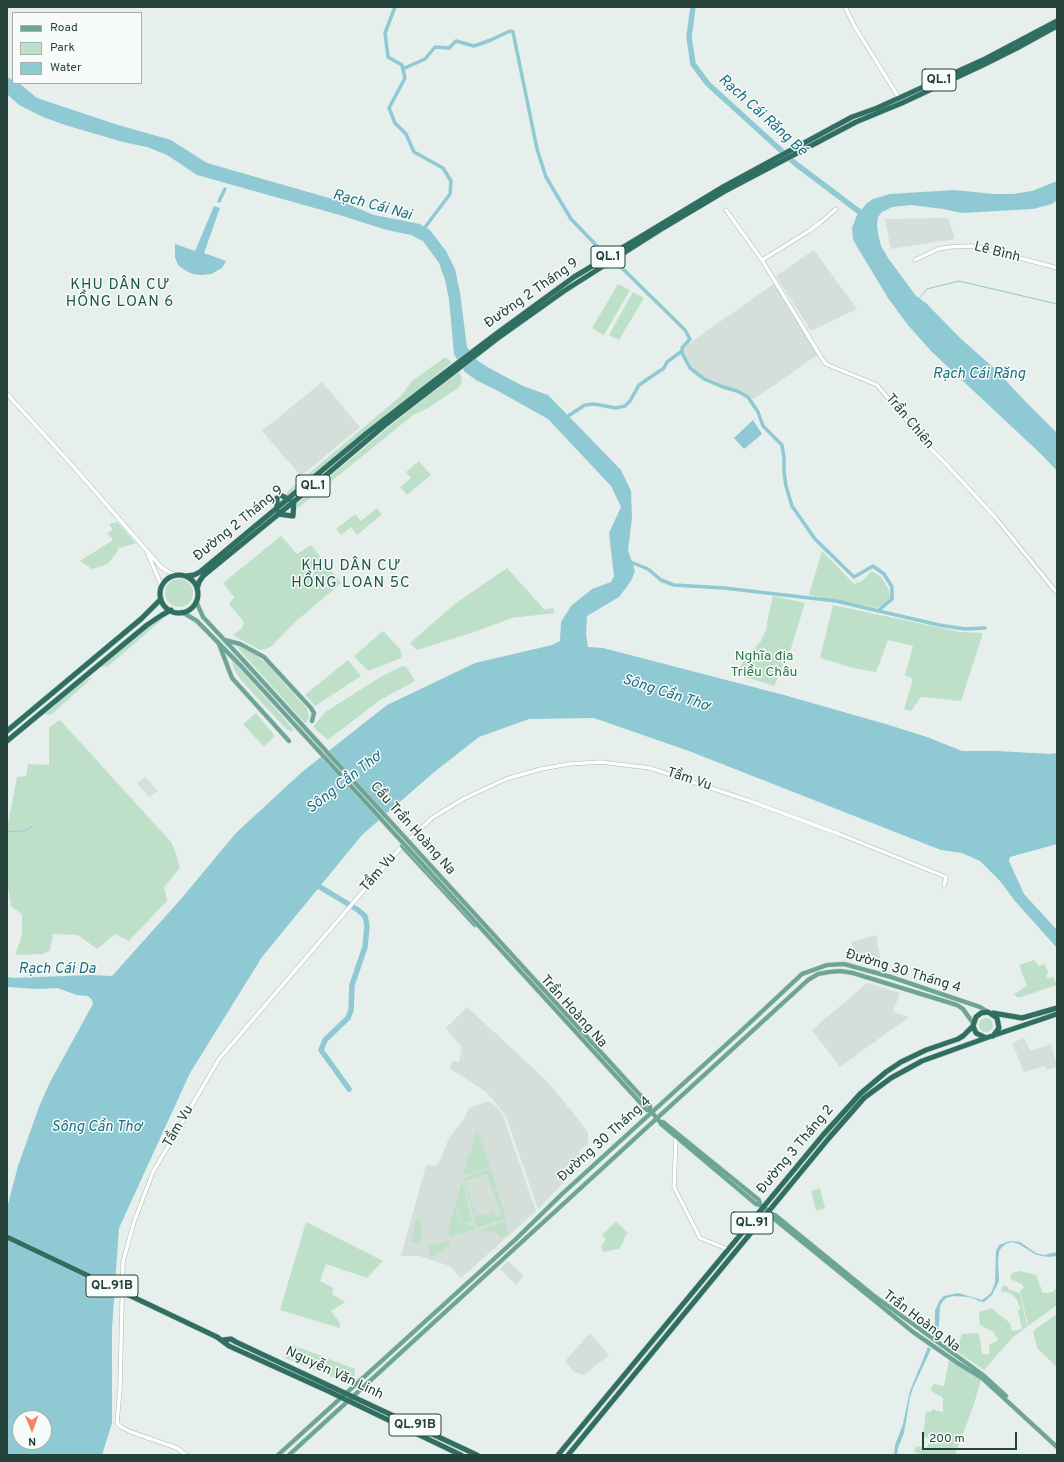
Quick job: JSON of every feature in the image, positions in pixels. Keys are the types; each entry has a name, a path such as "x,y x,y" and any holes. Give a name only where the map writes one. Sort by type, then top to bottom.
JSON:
{"highway":[{"name":"Đường 2 Tháng 9","path":"724,189 856,122 983,66 1057,21"},
{"name":"Đường 2 Tháng 9","path":"198,589 199,582 203,576 368,433 574,277 724,189 852,117 899,98 1057,26"},
{"path":"279,496 292,500 293,516 278,512 279,496"},
{"name":"Đường 2 Tháng 9","path":"186,576 194,576 200,572 278,512"},
{"path":"176,576 186,576 193,581 198,589 196,601 191,609 182,612 170,610 161,599 162,587 168,579 176,576"},
{"path":"7,731 141,619 161,599"},
{"path":"7,741 146,625 170,610"},
{"path":"990,1013 1022,1018 1057,1008"},
{"path":"990,1013 997,1018 999,1025 998,1031 992,1036"},
{"name":"QL.91","path":"973,1025 978,1014 990,1013"},
{"name":"QL.91","path":"986,1038 1057,1014"},
{"path":"973,1025 976,1033 986,1038"},
{"name":"Đường 3 Tháng 2","path":"558,1455 730,1250 762,1206 860,1094 886,1072 901,1062 926,1050 958,1039 963,1036 973,1025"},
{"name":"Đường 3 Tháng 2","path":"568,1455 770,1213 849,1114 864,1098 891,1078 917,1064 986,1038"},
{"name":"Nguyễn Văn Linh","path":"7,1236 217,1336 229,1346 461,1455"},
{"name":"Nguyễn Văn Linh","path":"223,1340 231,1340 346,1392 477,1455"},
{"path":"637,1360 643,1364"},
{"path":"628,1371 634,1375"}],"main road":[{"path":"196,601 203,617 225,640 240,644 264,657 312,708 314,714 312,721"},
{"path":"182,612 197,621 219,644 232,678 289,741"},
{"name":"Cầu Trần Hoàng Na","path":"225,640 483,926"},
{"name":"Cầu Trần Hoàng Na","path":"219,644 483,926"},
{"path":"402,846 478,928 483,926 484,922 408,840"},
{"name":"Trần Hoàng Na","path":"483,926 650,1106 661,1124 756,1204 762,1206"},
{"name":"Đường 30 Tháng 4","path":"278,1455 802,974 817,967 833,963 844,964 891,977 980,1007 990,1013"},
{"name":"Đường 30 Tháng 4","path":"289,1455 520,1243 659,1120 808,980 818,974 840,971 889,983 957,1004 963,1009 973,1025"},
{"path":"889,983 891,977"},
{"name":"Trần Hoàng Na","path":"659,1120 759,1200 762,1206 773,1218 860,1290 933,1347 982,1378 1057,1448"},
{"name":"Trần Hoàng Na","path":"770,1213 776,1215 868,1292 994,1385 1057,1444"},
{"path":"516,1238 520,1243"},
{"path":"417,1328 422,1332"},
{"path":"925,1341 928,1336"},
{"path":"933,1347 935,1342"}],"street":[{"path":"846,7 855,27 899,98"},
{"path":"762,260 809,231 836,208"},
{"name":"Trần Chiên","path":"726,210 762,260 826,364 877,385 929,447 994,517 1057,593"},
{"name":"Lê Bình","path":"915,260 938,249 971,246 1057,268"},
{"path":"7,394 164,569 176,576"},
{"path":"145,547 162,587"},
{"name":"Tầm Vu","path":"186,1455 177,1448 131,1432 121,1427 117,1422 120,1388 123,1262 134,1222 153,1172 219,1059 402,846 432,818 463,799 506,779 548,768 570,764 601,762 650,768 750,801 839,834 946,877 944,886"},
{"path":"676,1137 674,1187 700,1238 730,1250"}],"shaded area":[{"path":"948,218 955,239 891,249 885,219"},
{"path":"814,250 857,309 811,331 776,276"},
{"path":"775,283 819,354 754,399 713,382 699,374 690,365 684,355 684,347"},
{"path":"322,382 360,427 301,476 262,431"},
{"path":"145,777 158,791 150,797 137,783"},
{"path":"876,935 881,961 872,963 856,961 851,942"},
{"path":"867,983 900,993 893,1012 909,1017 840,1067 812,1030"},
{"path":"467,1007 550,1084 588,1132 588,1144 578,1151 583,1163 538,1209 506,1116 486,1092 449,1068 453,1061 459,1062 462,1046 452,1037 446,1028"},
{"path":"1024,1038 1030,1051 1051,1044 1057,1067 1047,1070 1045,1066 1024,1072 1012,1043"},
{"path":"489,1101 498,1108 503,1116 536,1211 461,1278 450,1266 419,1256 401,1256 426,1165 436,1166 449,1138 464,1119 469,1108"},
{"path":"508,1261 524,1276 516,1285 500,1269"},
{"path":"590,1333 609,1355 584,1375 574,1372 565,1361"}],"green space":[{"path":"618,284 630,290 604,335 592,328"},
{"path":"633,292 644,298 619,340 609,335"},
{"path":"444,358 452,362 288,496 286,495 288,491 401,396 412,381"},
{"path":"459,372 462,378 461,384 458,388 428,408 413,415 297,509 298,503 401,417"},
{"path":"419,461 431,475 407,495 400,487 411,478 406,472"},
{"path":"377,508 382,514 357,535 351,527 341,535 336,529 355,514 361,521"},
{"path":"117,522 136,543 120,548 116,544 119,549 108,564 92,569 80,561 113,540 107,533 113,530 109,524"},
{"path":"281,536 297,554 311,545 341,583 294,623 272,646 260,650 233,635 243,627 244,622 229,604 234,597 223,583"},
{"path":"822,551 854,584 862,581 872,571 881,577 888,588 891,598 877,608 809,595"},
{"path":"507,568 545,610 553,608 555,613 512,618 417,650 410,643 456,603"},
{"path":"179,579 189,583 193,593 189,603 179,607 169,603 165,593 169,583"},
{"name":"Nghĩa địa Triều Châu","path":"773,596 805,603 791,648 774,686 735,674 747,656 761,641 767,628"},
{"path":"833,605 960,632 983,633 961,701 921,697 911,711 904,709 913,679 905,675 913,646 888,640 876,672 853,668 820,658"},
{"path":"164,618 107,667 102,667 103,664 152,623"},
{"path":"383,631 400,649 402,656 399,659 368,671 354,656"},
{"path":"236,646 252,652 267,664 307,709 309,716 307,722 305,723"},
{"path":"231,659 294,730 287,730 241,680 234,670"},
{"path":"348,660 361,676 315,706 306,694"},
{"path":"402,666 407,668 415,681 380,700 328,740 313,727 325,712 379,678"},
{"path":"93,677 52,714 44,714 60,699 87,679"},
{"path":"256,713 274,735 274,737 264,747 243,724"},
{"path":"60,720 171,842 180,868 164,887 167,901 129,941 115,934 97,949 78,935 53,934 50,950 43,954 15,955 22,935 22,914 11,906 7,882 7,829 17,777 26,776 28,764 49,765 49,727"},
{"path":"1034,960 1039,966 1045,964 1048,972 1046,976 1048,978 1053,977 1057,985 1018,998 1014,994 1027,986 1019,965"},
{"path":"983,1018 989,1018 993,1022 993,1028 989,1032 983,1032 979,1028 979,1022"},
{"path":"477,1130 490,1167 463,1176 469,1154 472,1161 470,1154"},
{"path":"490,1168 497,1188 492,1190 487,1174 465,1181 476,1215 474,1215 463,1178"},
{"path":"462,1181 468,1204 455,1209 461,1225 468,1223 470,1226 474,1225 475,1229 450,1237 448,1231"},
{"path":"820,1188 825,1208 816,1211 811,1191"},
{"path":"497,1190 506,1218 477,1228 474,1216 481,1214 482,1216 494,1212 495,1216 501,1214 493,1191"},
{"path":"468,1205 473,1223 471,1223 471,1221 462,1224 457,1209"},
{"path":"416,1220 421,1220 420,1225 422,1225 420,1242 411,1242"},
{"path":"616,1221 628,1233 623,1239 624,1241 619,1249 603,1252 601,1247 606,1239 602,1235"},
{"path":"306,1222 383,1261 367,1278 326,1264 320,1281 333,1288 332,1294 345,1302 331,1311 340,1323 340,1328 280,1310"},
{"path":"505,1222 509,1233 501,1238 495,1231 490,1234 487,1230 483,1232 481,1230"},
{"path":"448,1240 450,1246 431,1257 427,1247"},
{"path":"1020,1271 1036,1275 1043,1293 1054,1292 1057,1288 1057,1305 1028,1326 1020,1290 1024,1288 1022,1284 1010,1279 1012,1273"},
{"path":"1003,1285 1008,1287 1008,1289 1020,1293 1027,1327 1013,1337 984,1370 956,1351 962,1334 979,1333 982,1354 989,1354 989,1345 998,1340 993,1332 980,1325 979,1312 991,1308 1010,1323 1012,1331 1022,1329 1018,1310 1021,1309 1016,1298 1010,1293 1001,1291"},
{"path":"1057,1314 1057,1367 1037,1348 1033,1331"},
{"path":"290,1344 355,1369 353,1379 350,1382 346,1382 285,1358"},
{"path":"949,1360 981,1380 973,1407 955,1455 924,1455 914,1452 916,1446 927,1448 930,1438 923,1437 926,1411 931,1412 932,1409 943,1412 943,1398 930,1390 934,1384 944,1386"}],"water":[{"name":"Sông Cần Thơ","path":"7,77 12,80 12,84 20,84 37,98 118,125 171,140 207,163 343,202 374,215 420,224 430,230 446,251 455,269 460,293 467,347 478,361 489,368 523,386 548,395 621,470 631,491 632,518 628,550 635,571 631,581 619,597 587,616 586,634 588,647 603,648 784,695 889,725 927,737 962,751 1057,753 1057,844 1010,857 1009,861 1024,894 1057,930 1057,948 1015,901 1000,881 980,861 962,853 941,850 689,751 594,718 529,719 479,737 433,773 362,835 262,957 190,1073 119,1228 112,1328 112,1423 102,1455 7,1455 7,1208 18,1166 39,1107 50,1082 93,1004 92,1000 88,996 77,995 57,988 37,989 7,987 7,977 112,976 181,899 236,833 302,772 387,705 475,663 552,645 560,641 561,622 571,606 592,589 611,582 614,576 609,533 621,507 611,486 548,419 476,380 465,372 454,354 449,299 445,280 439,263 423,241 411,235 387,230 197,175 167,155 147,147 123,142 43,117 19,105 7,94"},
{"name":"Rạch Cái Răng","path":"1057,181 1057,200 1052,204 1033,209 962,213 911,205 892,207 882,212 878,217 877,224 881,246 916,296 926,303 960,338 995,369 1057,433 1057,471 1043,456 931,351 907,324 888,298 856,245 853,239 852,228 857,215 867,203 873,199 890,194 954,190 994,194 1013,194 1032,191"},
{"path":"214,206 220,208 204,253 226,261 222,268 211,274 193,274 178,265 175,257 175,244 195,251"},
{"path":"753,420 762,434 744,449 734,438"},
{"path":"1010,1241 1020,1242 1036,1253 1044,1255 1057,1252 1057,1256 1042,1256 1035,1254 1019,1244 1011,1242 1006,1244 999,1252 999,1281 992,1295 984,1302 969,1297 953,1296 946,1298 940,1306 939,1325 935,1337 932,1335 935,1327 935,1310 940,1300 944,1296 958,1293 982,1300 991,1293 995,1283 996,1251 999,1245"},
{"path":"928,1347 931,1349 913,1388 904,1433 897,1455 894,1455 895,1445 903,1424 910,1391"}],"waterway":[{"path":"395,7 385,33 388,57 402,65 405,78 389,108 395,123 406,134 414,152 443,168 451,181 450,194 423,230"},
{"name":"Rạch Cái Răng Bé","path":"693,7 689,37 693,64 708,84 796,164 865,216"},
{"path":"405,68 425,59 435,47 449,48 456,41 474,46 510,31 513,32 537,149 546,177 571,219 597,246"},
{"path":"219,201 225,189"},
{"path":"621,267 685,330 690,339 682,348 682,353 690,368 704,379 737,391 748,397 758,412 763,426 782,445 786,486 792,506 815,539 854,577 873,566 884,574 892,587 892,599 879,610"},
{"path":"919,298 927,289 959,281 1057,304"},
{"path":"565,418 585,405 594,404 616,408 625,406 630,401 639,385 664,368 667,362 682,351"},
{"path":"628,561 648,569 661,580 674,585 724,588 836,601 939,625 965,629 985,628"},
{"path":"7,831 17,832 27,830 32,826"},
{"path":"320,887 358,910 365,916 367,926 365,947 352,985 351,1010 348,1018 325,1040 321,1050 349,1089"}],"district":[{"name":"KHU DÂN CƯ HỒNG LOAN 6","path":"120,294"},
{"name":"KHU DÂN CƯ HỒNG LOAN 5C","path":"351,576"}],"water label":[{"name":"Rạch Cái Nai","path":"372,206"},
{"name":"Rạch Cái Da","path":"57,970"}]}
